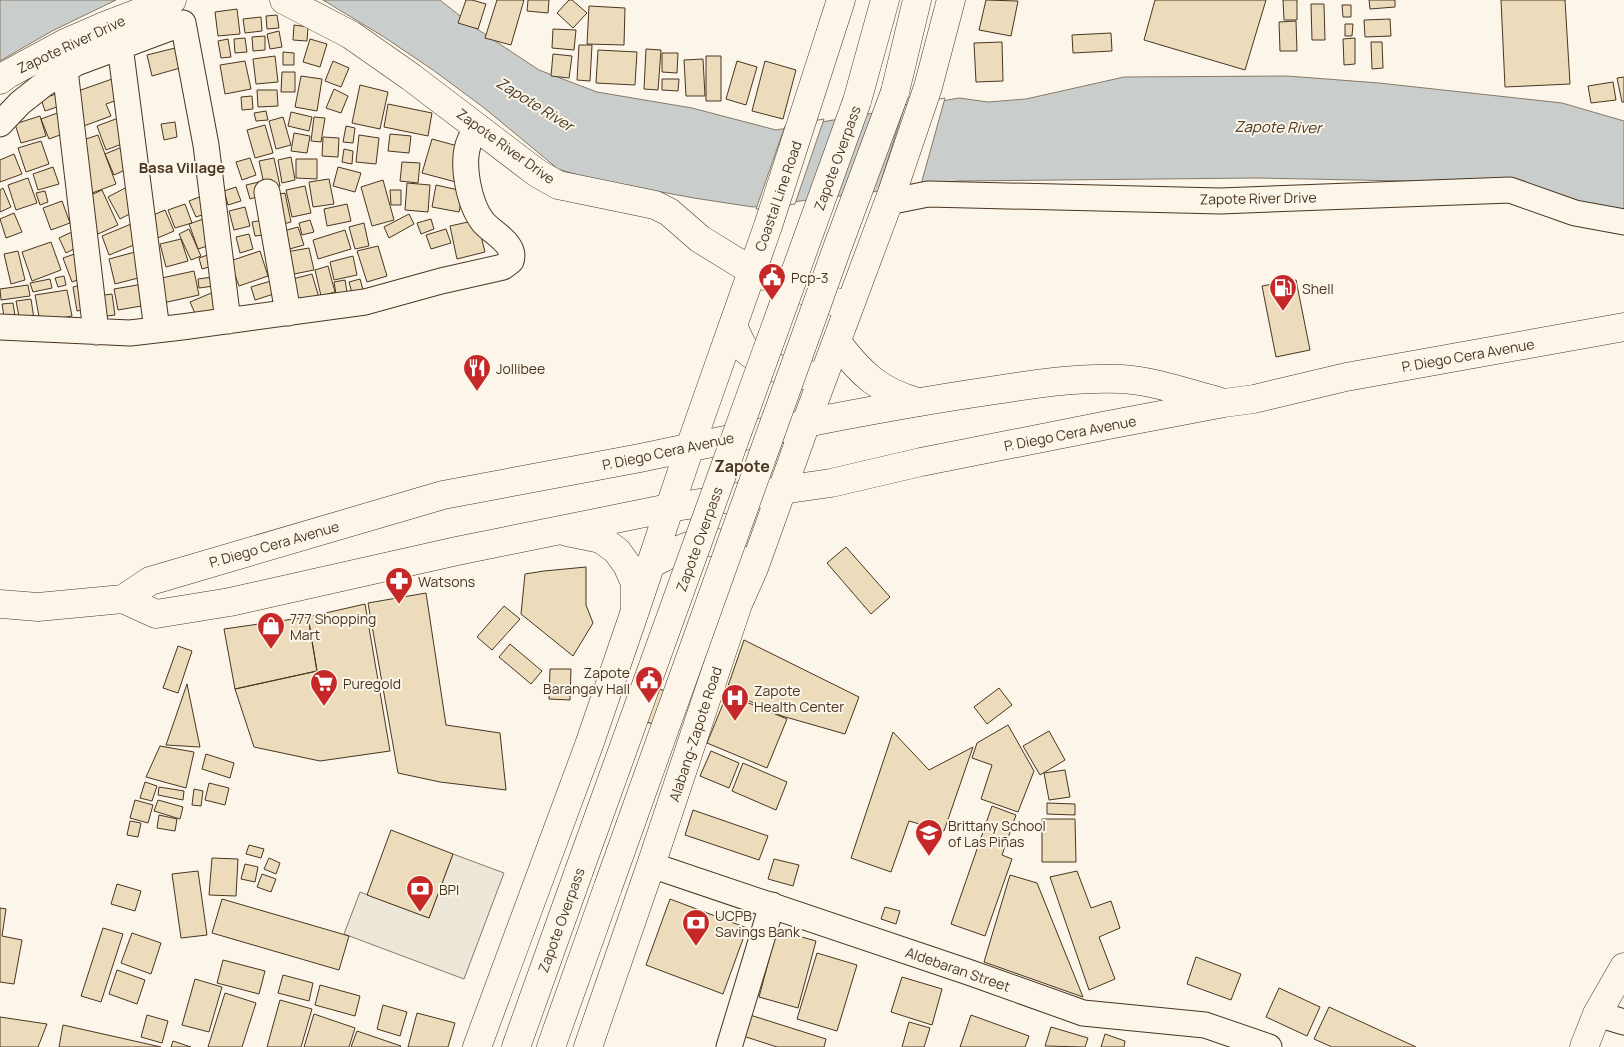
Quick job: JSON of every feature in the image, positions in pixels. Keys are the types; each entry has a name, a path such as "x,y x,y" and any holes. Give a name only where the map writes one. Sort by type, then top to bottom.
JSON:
{"main road":[{"name":"Zapote River Drive","path":"0,80 65,44 104,26 172,0"},
{"name":"Zapote River Drive","path":"284,0 351,36 412,77 537,173 558,185 655,205 669,212 700,239 752,270 849,307"},
{"name":"Coastal Line Road","path":"690,447 768,226 841,0"},
{"name":"Zapote Overpass","path":"516,1047 854,110 885,0"},
{"path":"551,1047 836,250 895,92 917,0"},
{"path":"806,423 890,198 928,87 951,0"},
{"path":"733,326 745,349 758,359 802,376 814,375 827,370"},
{"name":"P. Diego Cera Avenue","path":"123,599 156,614 230,602 457,551 669,508 831,483 922,462 1224,403 1254,399 1346,377 1624,327"},
{"path":"837,342 862,372 875,384 892,393 918,402"},
{"name":"P. Diego Cera Avenue","path":"0,604 38,607 123,599 150,581 443,495 640,458 806,423 918,402 1020,386 1098,379 1124,379 1156,384 1224,403"},
{"name":"Alabang-Zapote Road","path":"588,1047 738,604 754,568 806,423"},
{"path":"477,1047 582,764 690,447"},
{"path":"561,530 600,540 617,551 627,565 635,583 635,611"},
{"path":"651,564 697,543 711,542 722,544 734,554 742,572 738,604"},
{"path":"1584,1047 1597,1014 1624,967"}],"street":[{"path":"0,124 20,103 44,84 76,63 183,23 206,145 228,321"},
{"path":"120,46 157,330"},
{"path":"65,70 96,332"},
{"path":"0,327 96,332 157,330 288,314 365,302 441,281 500,268 510,262 512,257 509,248 505,241 483,222 473,205 467,178 466,166 469,141 478,127"},
{"name":"Zapote River Drive","path":"890,198 928,194 1220,201 1510,190 1576,214 1624,222"},
{"path":"267,192 288,314"},
{"name":"Aldebaran Street","path":"651,865 772,905 1083,1014 1205,1025 1269,1047"},
{"path":"729,1047 772,905"},
{"path":"1597,1014 1624,1022"}],"shaded area":[{"name":"BPI","path":"453,854 504,873 464,979 344,934 360,892 429,918"}],"water":[{"path":"0,0 116,0 52,31 0,61"},
{"name":"Zapote River","path":"323,0 440,0 474,27 539,70 597,92 692,108 776,130 959,98 988,102 1026,99 1124,77 1287,76 1379,83 1562,103 1624,121 1624,209 1577,202 1509,187 1405,181 1256,178 958,181 753,207 694,198 591,179 558,169 483,107 433,70 384,37"}],"pier":[{"path":"945,98 920,188 877,194 905,105"},
{"path":"824,119 795,204 756,209 785,126"}],"building":[{"path":"466,0 486,4 478,29 458,23"},
{"path":"497,0 524,0 511,45 485,38"},
{"path":"528,0 549,0 548,13 527,11"},
{"path":"569,0 572,0 587,13 573,28 557,13"},
{"path":"986,0 1018,1 1011,36 979,30"},
{"path":"1155,0 1266,0 1245,70 1144,40"},
{"path":"1283,0 1297,0 1297,20 1284,20"},
{"path":"1369,0 1395,0 1395,7 1370,9"},
{"path":"1501,0 1565,0 1570,84 1505,87"},
{"path":"1311,4 1324,4 1325,40 1312,40"},
{"path":"1342,5 1351,5 1351,17 1343,17"},
{"path":"589,6 625,8 624,45 587,44"},
{"path":"237,9 240,34 218,36 215,12"},
{"path":"277,15 279,28 267,29 266,16"},
{"path":"261,17 262,31 245,33 243,19"},
{"path":"1390,19 1391,36 1365,37 1364,20"},
{"path":"1296,21 1297,51 1280,51 1279,22"},
{"path":"1345,24 1353,24 1352,36 1345,36"},
{"path":"294,25 308,27 307,41 293,40"},
{"path":"553,29 576,30 574,50 552,48"},
{"path":"279,31 282,47 270,49 267,34"},
{"path":"1111,33 1112,51 1073,53 1072,35"},
{"path":"265,36 265,50 253,51 252,37"},
{"path":"245,38 247,52 235,53 234,39"},
{"path":"1355,38 1355,64 1344,65 1343,39"},
{"path":"228,39 231,57 221,58 218,41"},
{"path":"310,39 327,44 320,67 303,62"},
{"path":"1002,42 1003,81 976,82 974,43"},
{"path":"1371,42 1382,42 1383,68 1372,69"},
{"path":"579,45 592,45 590,81 577,80"},
{"path":"175,48 180,68 152,76 147,55"},
{"path":"646,49 661,50 658,90 644,89"},
{"path":"598,50 637,52 635,85 596,83"},
{"path":"283,52 294,53 294,65 283,65"},
{"path":"662,53 678,53 677,73 662,72"},
{"path":"553,54 572,56 569,78 551,76"},
{"path":"275,56 278,82 256,84 253,59"},
{"path":"706,56 721,56 721,101 706,101"},
{"path":"703,59 705,96 686,96 684,60"},
{"path":"245,61 251,89 225,94 220,65"},
{"path":"333,61 349,68 341,87 325,81"},
{"path":"737,61 757,67 746,105 726,99"},
{"path":"765,61 796,70 783,119 752,111"},
{"path":"282,72 295,72 295,92 281,92"},
{"path":"301,76 322,79 317,111 295,107"},
{"path":"1624,77 1624,102 1622,102 1617,78"},
{"path":"115,78 123,98 106,104 111,116 81,127 73,106 82,103 78,91"},
{"path":"662,79 679,79 678,91 662,90"},
{"path":"1613,82 1616,100 1591,103 1588,86"},
{"path":"360,85 388,92 380,129 352,123"},
{"path":"334,89 348,96 341,113 326,108"},
{"path":"257,90 277,90 278,106 258,107"},
{"path":"59,93 63,105 45,111 41,99"},
{"path":"252,96 253,109 242,110 241,97"},
{"path":"388,104 432,113 428,136 384,127"},
{"path":"63,111 71,131 49,139 41,119"},
{"path":"266,111 268,120 256,121 254,113"},
{"path":"291,112 312,117 309,131 288,126"},
{"path":"40,116 46,136 21,143 15,124"},
{"path":"121,117 130,141 106,150 97,126"},
{"path":"283,117 291,145 276,149 269,121"},
{"path":"314,117 325,118 321,142 311,141"},
{"path":"175,122 177,137 164,140 161,124"},
{"path":"265,125 273,153 255,158 247,130"},
{"path":"346,126 355,128 353,143 343,142"},
{"path":"294,133 310,136 307,153 291,151"},
{"path":"390,134 411,136 409,153 388,151"},
{"path":"98,135 116,184 92,193 74,143"},
{"path":"359,135 379,138 376,164 356,162"},
{"path":"323,137 339,138 338,157 322,156"},
{"path":"432,139 465,148 456,182 422,173"},
{"path":"41,141 49,164 26,172 18,148"},
{"path":"127,145 136,165 114,175 105,154"},
{"path":"344,149 353,151 352,164 342,162"},
{"path":"14,154 22,174 0,182 0,160"},
{"path":"291,157 295,180 282,183 278,160"},
{"path":"250,158 256,175 242,180 236,162"},
{"path":"274,158 280,186 265,189 259,161"},
{"path":"296,159 317,159 317,179 296,178"},
{"path":"402,162 420,163 418,183 400,181"},
{"path":"53,167 59,184 38,190 33,174"},
{"path":"338,167 361,173 355,192 333,186"},
{"path":"28,178 37,203 16,210 8,185"},
{"path":"329,179 334,204 313,207 309,182"},
{"path":"383,180 394,220 372,226 361,187"},
{"path":"259,182 263,195 250,199 246,185"},
{"path":"407,183 430,185 428,212 405,210"},
{"path":"436,185 463,191 459,212 432,207"},
{"path":"305,186 311,213 292,217 286,190"},
{"path":"127,187 139,209 120,219 108,197"},
{"path":"236,187 241,201 228,205 224,191"},
{"path":"3,188 11,207 0,212 0,190"},
{"path":"102,190 118,225 98,234 82,199"},
{"path":"390,190 401,190 401,205 391,205"},
{"path":"45,191 48,202 40,205 36,193"},
{"path":"285,193 291,222 276,226 269,196"},
{"path":"202,196 208,213 196,217 189,201"},
{"path":"62,201 70,223 51,230 43,208"},
{"path":"185,204 192,223 175,228 168,210"},
{"path":"347,204 351,221 327,226 324,209"},
{"path":"245,207 250,226 234,230 229,211"},
{"path":"165,210 174,231 153,240 144,219"},
{"path":"14,213 22,232 6,238 0,219"},
{"path":"409,214 414,224 389,238 384,227"},
{"path":"209,217 217,243 198,249 189,224"},
{"path":"270,219 273,234 255,236 252,222"},
{"path":"431,219 434,229 421,234 417,223"},
{"path":"310,220 314,232 302,235 299,223"},
{"path":"477,220 485,252 457,259 450,226"},
{"path":"136,222 144,241 109,255 102,236"},
{"path":"364,223 369,246 355,249 349,227"},
{"path":"298,227 304,245 286,250 280,232"},
{"path":"189,229 201,256 191,260 179,234"},
{"path":"446,229 451,243 431,249 426,235"},
{"path":"345,230 351,249 318,259 313,240"},
{"path":"74,231 82,245 66,253 59,238"},
{"path":"249,234 253,249 240,253 236,237"},
{"path":"181,239 188,261 166,267 160,244"},
{"path":"51,242 61,270 32,281 22,252"},
{"path":"378,246 387,276 367,282 357,251"},
{"path":"309,248 314,270 284,276 280,253"},
{"path":"18,251 25,280 11,284 4,254"},
{"path":"260,251 268,276 239,286 230,261"},
{"path":"80,252 88,276 72,282 63,258"},
{"path":"135,252 142,277 115,284 109,259"},
{"path":"216,252 219,264 202,269 199,258"},
{"path":"353,256 357,275 334,280 330,262"},
{"path":"328,266 335,292 321,296 315,270"},
{"path":"194,271 199,295 163,303 157,279"},
{"path":"312,274 320,301 292,308 285,281"},
{"path":"64,276 66,285 58,287 55,278"},
{"path":"213,277 214,286 199,288 198,279"},
{"path":"50,279 52,288 33,292 30,283"},
{"path":"360,279 364,293 353,297 349,282"},
{"path":"274,280 277,293 255,300 251,287"},
{"path":"345,280 347,292 336,294 334,282"},
{"path":"1296,280 1310,350 1276,357 1262,286"},
{"path":"85,284 89,309 77,311 73,287"},
{"path":"143,284 147,305 118,310 114,289"},
{"path":"28,285 30,296 1,300 0,289"},
{"path":"67,290 72,316 40,322 35,295"},
{"path":"216,291 223,308 197,318 190,302"},
{"path":"112,294 115,315 99,317 97,296"},
{"path":"31,299 34,319 20,322 16,301"},
{"path":"13,303 16,322 5,323 2,304"},
{"path":"846,547 890,597 871,614 827,563"},
{"path":"586,567 586,605 593,623 573,656 521,614 525,574"},
{"path":"426,593 446,725 500,733 506,790 440,782 398,773 368,603"},
{"path":"365,604 390,751 320,761 254,747 235,689 317,671 308,617"},
{"path":"504,606 520,619 492,650 477,637"},
{"name":"777 Shopping Mart","path":"308,617 317,671 235,689 224,629"},
{"path":"744,640 859,697 845,734 782,716 745,699 747,694 728,686"},
{"path":"510,644 542,671 531,684 499,657"},
{"path":"178,646 192,651 178,693 163,688"},
{"path":"550,669 571,669 570,700 549,699"},
{"path":"187,684 200,747 166,745"},
{"name":"Zapote Barangay Hall","path":"645,684 665,691 653,724 634,718"},
{"path":"999,688 1012,705 987,724 974,707"},
{"path":"727,694 787,719 767,768 707,743"},
{"path":"1008,725 1034,771 1018,812 981,799 992,765 972,758 977,743"},
{"path":"1049,731 1065,760 1040,775 1023,746"},
{"path":"893,732 929,770 973,747 944,831 909,821 891,872 851,858"},
{"path":"160,746 194,752 186,788 146,777"},
{"path":"711,751 739,763 729,788 700,776"},
{"path":"206,754 234,763 230,778 202,769"},
{"path":"743,763 787,782 776,810 732,791"},
{"path":"1065,770 1070,797 1049,800 1044,773"},
{"path":"145,782 157,786 152,801 140,798"},
{"path":"209,783 229,788 225,805 205,800"},
{"path":"159,787 184,791 183,800 158,795"},
{"path":"194,789 203,791 201,806 192,805"},
{"path":"135,800 153,805 148,823 130,818"},
{"path":"158,800 183,807 180,819 154,811"},
{"path":"1047,803 1075,804 1075,815 1047,814"},
{"path":"992,806 1016,815 1002,855 1012,859 985,936 951,924"},
{"path":"693,810 768,836 759,860 685,835"},
{"path":"159,815 177,819 175,831 157,828"},
{"path":"1042,819 1075,819 1076,862 1042,862"},
{"path":"130,821 141,823 138,837 127,835"},
{"path":"391,830 453,854 429,918 367,895"},
{"path":"249,845 264,849 261,858 246,854"},
{"path":"212,858 238,859 236,896 209,895"},
{"path":"269,858 280,863 276,874 264,869"},
{"path":"774,859 799,865 793,886 768,879"},
{"path":"245,864 258,867 255,882 241,879"},
{"path":"198,871 207,935 181,938 172,874"},
{"path":"1077,871 1091,908 1111,901 1120,928 1099,937 1115,979 1089,990 1050,877"},
{"path":"262,874 276,879 271,892 257,887"},
{"path":"1010,875 1037,883 1083,997 984,962"},
{"path":"117,884 141,891 135,911 111,904"},
{"path":"222,899 349,936 339,970 212,933"},
{"name":"UCPB Savings Bank","path":"670,899 747,928 723,994 646,965"},
{"path":"885,907 900,911 896,924 881,919"},
{"path":"0,908 6,909 2,936 22,940 14,984 0,982"},
{"path":"103,928 123,934 101,1002 81,996"},
{"path":"777,930 816,941 798,1008 759,997"},
{"path":"132,933 161,943 151,974 121,963"},
{"path":"817,953 857,965 837,1031 797,1019"},
{"path":"1196,957 1241,974 1231,1000 1187,984"},
{"path":"223,960 265,971 259,994 217,983"},
{"path":"117,970 145,980 137,1004 109,994"},
{"path":"283,975 313,983 309,1001 278,993"},
{"path":"902,977 942,989 932,1025 891,1012"},
{"path":"195,979 222,987 209,1032 182,1025"},
{"path":"320,985 360,996 355,1016 315,1005"},
{"path":"1279,988 1320,1007 1307,1036 1266,1017"},
{"path":"225,993 256,1003 242,1047 208,1047"},
{"path":"280,1000 312,1009 301,1047 267,1047"},
{"path":"383,1005 407,1012 400,1036 377,1029"},
{"path":"1329,1007 1416,1047 1332,1047 1314,1039"},
{"path":"417,1013 455,1023 448,1047 408,1047"},
{"path":"314,1014 355,1028 349,1047 304,1047"},
{"path":"147,1015 168,1021 162,1043 141,1037"},
{"path":"750,1015 826,1039 824,1047 777,1047 743,1036"},
{"path":"971,1015 1029,1036 1025,1047 960,1047"},
{"path":"0,1017 47,1024 38,1047 0,1047"},
{"path":"909,1022 930,1028 924,1047 902,1047"},
{"path":"63,1025 161,1047 59,1047"},
{"path":"1051,1027 1088,1038 1085,1047 1045,1046"},
{"path":"357,1031 401,1046 351,1047"},
{"path":"1105,1034 1125,1041 1124,1047 1101,1047"},
{"path":"173,1041 191,1047 171,1047"}],"place":[{"name":"Pcp-3","path":"772,301"},
{"name":"Shell","path":"1283,312"},
{"name":"Jollibee","path":"477,392"},
{"name":"Watsons","path":"399,605"},
{"name":"777 Shopping Mart","path":"271,650"},
{"name":"Zapote Barangay Hall","path":"649,704"},
{"name":"Puregold","path":"324,707"},
{"name":"Zapote Health Center","path":"735,722"},
{"name":"Brittany School of Las Piñas","path":"929,857"},
{"name":"BPI","path":"420,913"},
{"name":"UCPB Savings Bank","path":"696,947"}],"district":[{"name":"Basa Village","path":"182,167"},
{"name":"Zapote","path":"742,466"}]}
